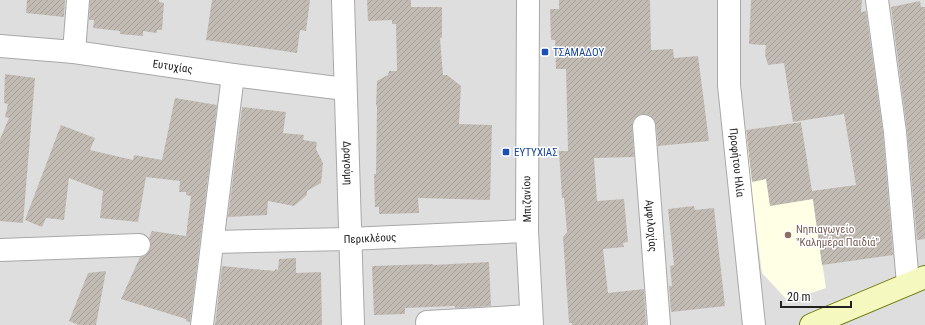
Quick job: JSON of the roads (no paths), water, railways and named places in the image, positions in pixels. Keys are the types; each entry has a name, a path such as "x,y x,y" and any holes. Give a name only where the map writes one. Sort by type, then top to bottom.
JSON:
{"street":[{"path":"74,52 78,0"},
{"name":"Δραγούμη","path":"343,0 349,239 353,325"},
{"name":"Μπιζανίου","path":"528,0 526,150 527,231 531,320"},
{"name":"Προφήτου Ηλία","path":"729,0 730,85 754,325"},
{"path":"812,325 917,280 877,0"},
{"name":"Ευτυχίας","path":"0,46 74,52 233,76 345,90"},
{"path":"202,325 233,76"},
{"name":"Αμφιλοχίας","path":"644,126 659,325"},
{"name":"Περικλέους","path":"213,242 349,239 527,231"},
{"path":"0,250 139,245"},
{"path":"427,322 531,320"}],"place":[{"name":"ΤΣΑΜΑΔΟΥ","path":"545,52"},
{"name":"ΕΥΤΥΧΙΑΣ","path":"506,152"},
{"name":"Νηπιαγωγείο \"Καλημέρα Παιδιά\"","path":"788,235"}]}
